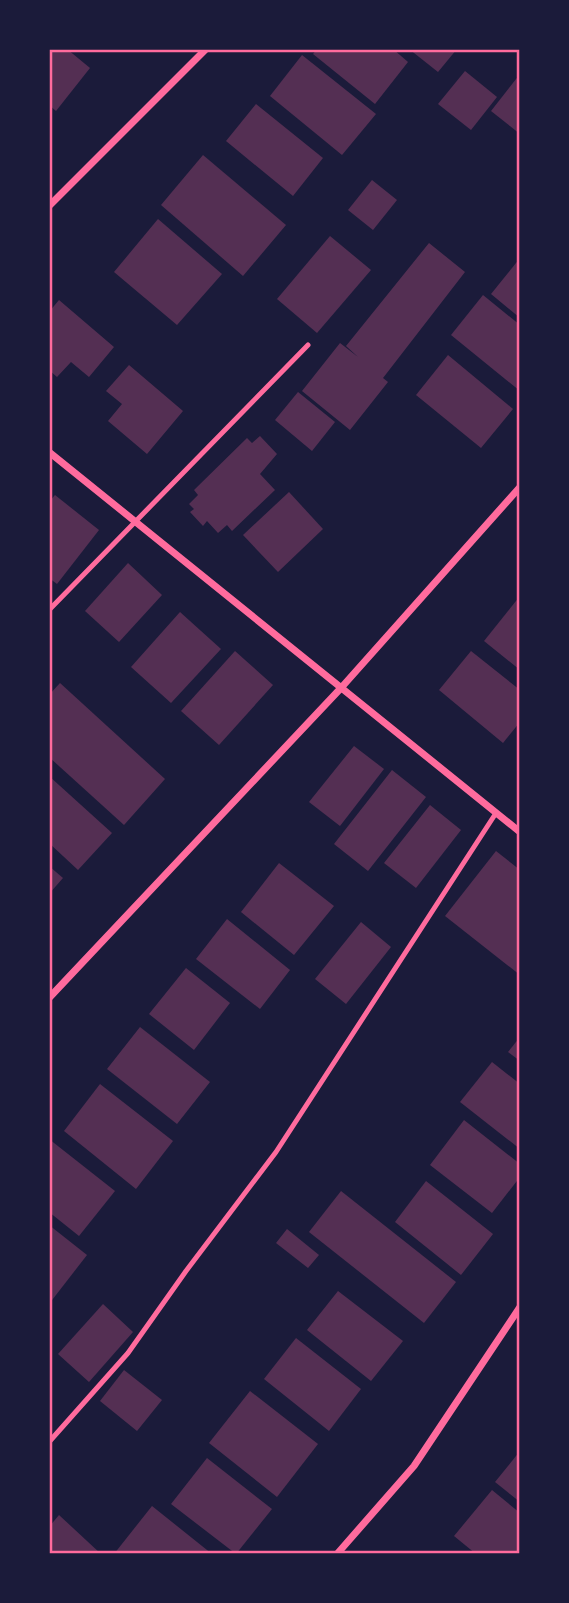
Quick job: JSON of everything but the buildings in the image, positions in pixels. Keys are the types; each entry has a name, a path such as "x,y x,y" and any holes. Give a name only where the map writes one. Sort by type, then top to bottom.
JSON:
{"street":[{"path":"49,206 206,49"},
{"path":"49,452 520,832"},
{"path":"49,998 341,688 520,487"},
{"path":"337,1554 414,1466 520,1307"}],"lane":[{"path":"49,610 308,345"},
{"path":"49,1442 128,1353 276,1152 496,813"}]}
